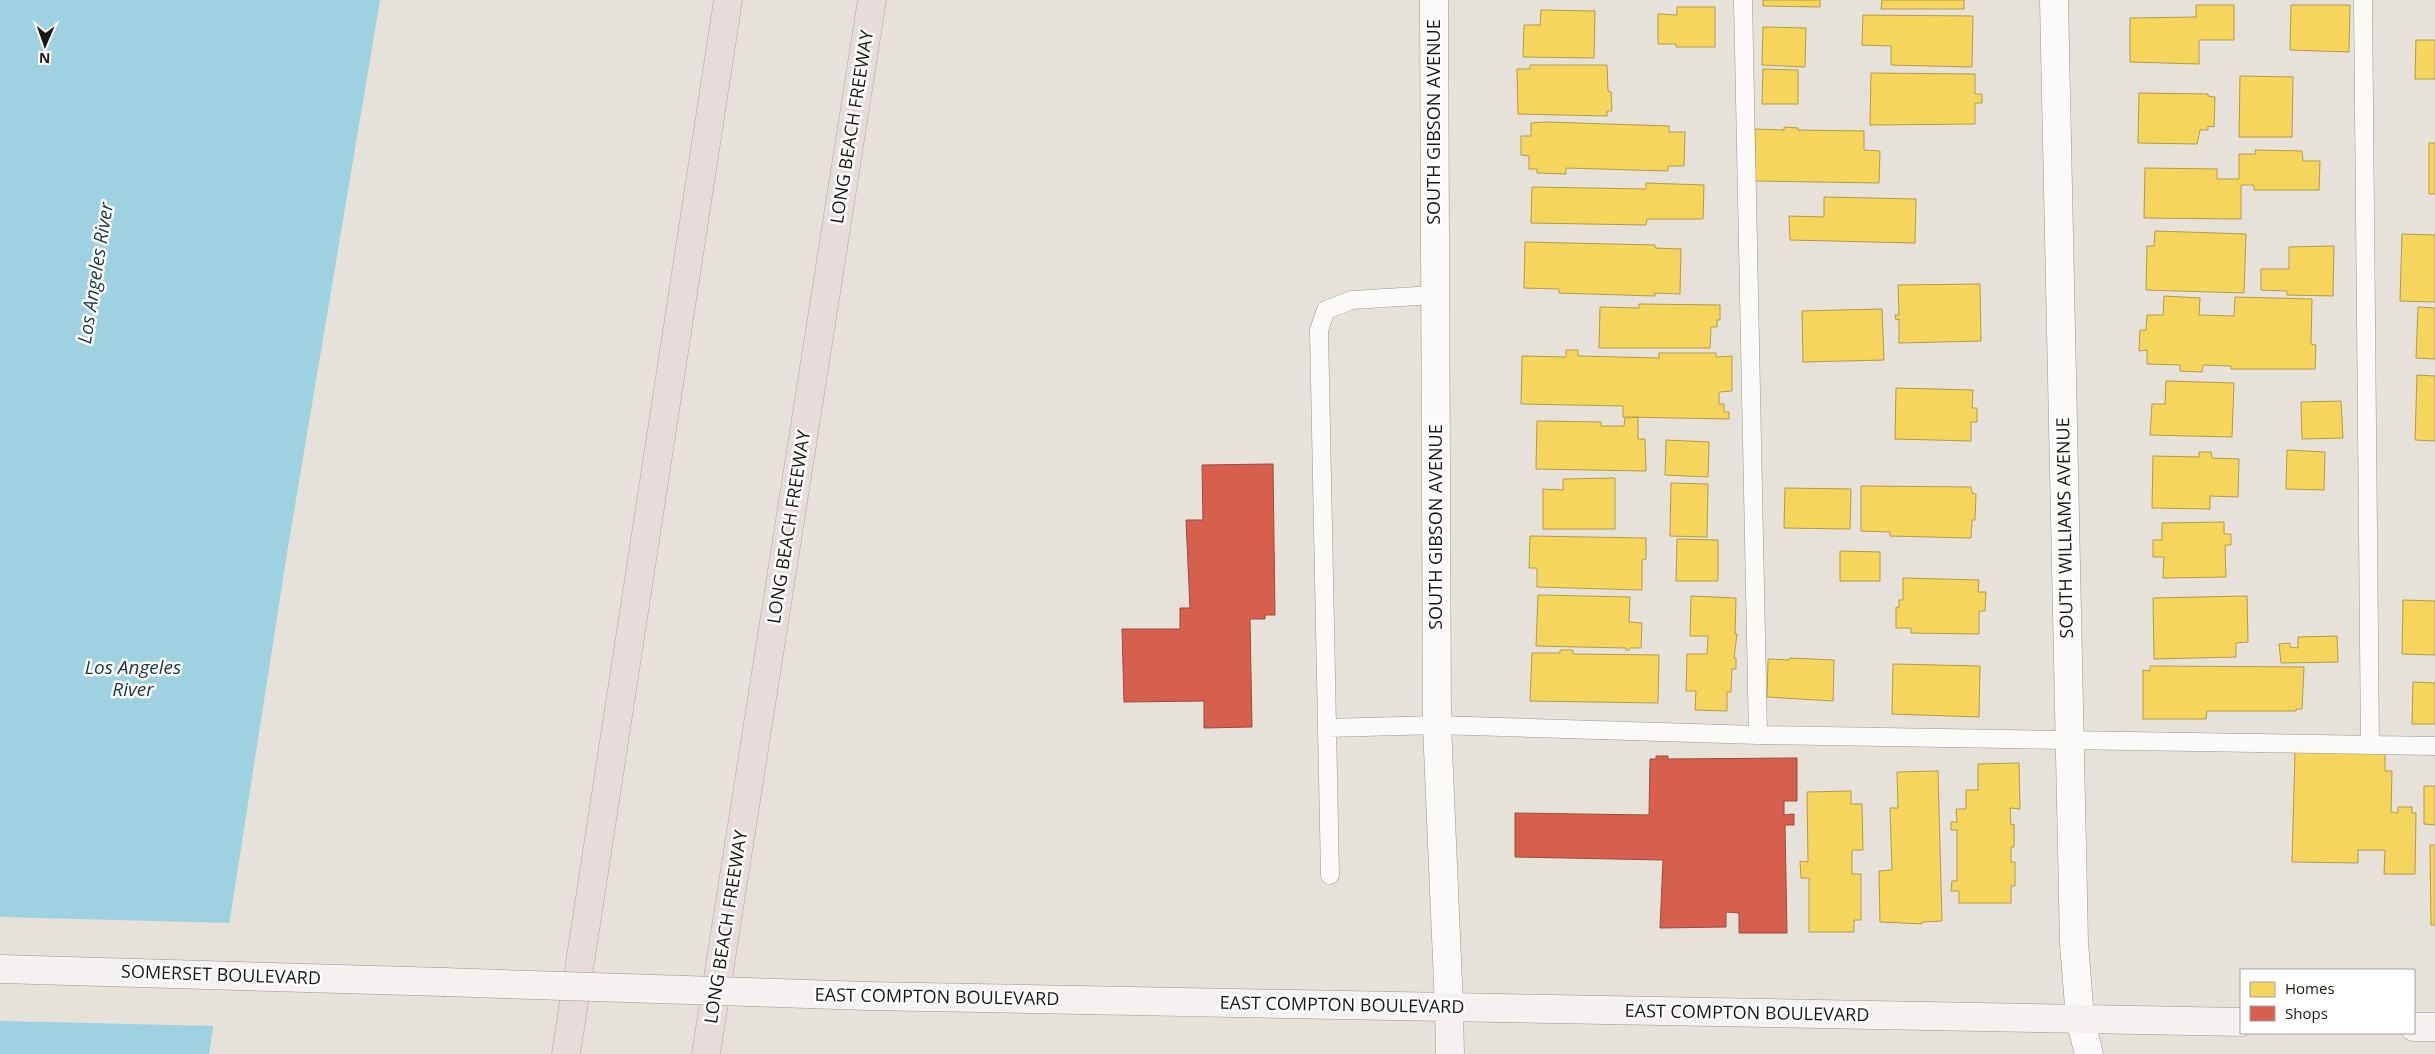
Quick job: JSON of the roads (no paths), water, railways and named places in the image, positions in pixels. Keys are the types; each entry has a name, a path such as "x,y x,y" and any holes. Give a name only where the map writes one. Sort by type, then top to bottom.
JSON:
{"highway":[{"path":"566,1054 728,0"},
{"name":"LONG BEACH FREEWAY","path":"706,1054 872,0"}],"main road":[{"name":"SOMERSET BOULEVARD","path":"0,969 443,982"},
{"name":"EAST COMPTON BOULEVARD","path":"443,982 867,996 2240,1022"},
{"name":"SOUTH GIBSON AVENUE","path":"1449,1007 1450,1054"},
{"path":"2415,1027 2435,1027"}],"street":[{"name":"SOUTH GIBSON AVENUE","path":"1434,0 1437,725 1449,1007"},
{"name":"SOUTH WILLIAMS AVENUE","path":"2054,0 2074,943 2080,1019 2089,1054"}],"lane":[{"path":"1742,0 1758,735"},
{"path":"2363,0 2370,745"},
{"path":"1330,875 1319,330 1326,310 1352,300 1434,295"},
{"path":"1327,728 1437,725 1758,735 2435,746"}],"water":[{"name":"Los Angeles River","path":"0,0 380,0 287,553 209,1054 0,1054"}]}
